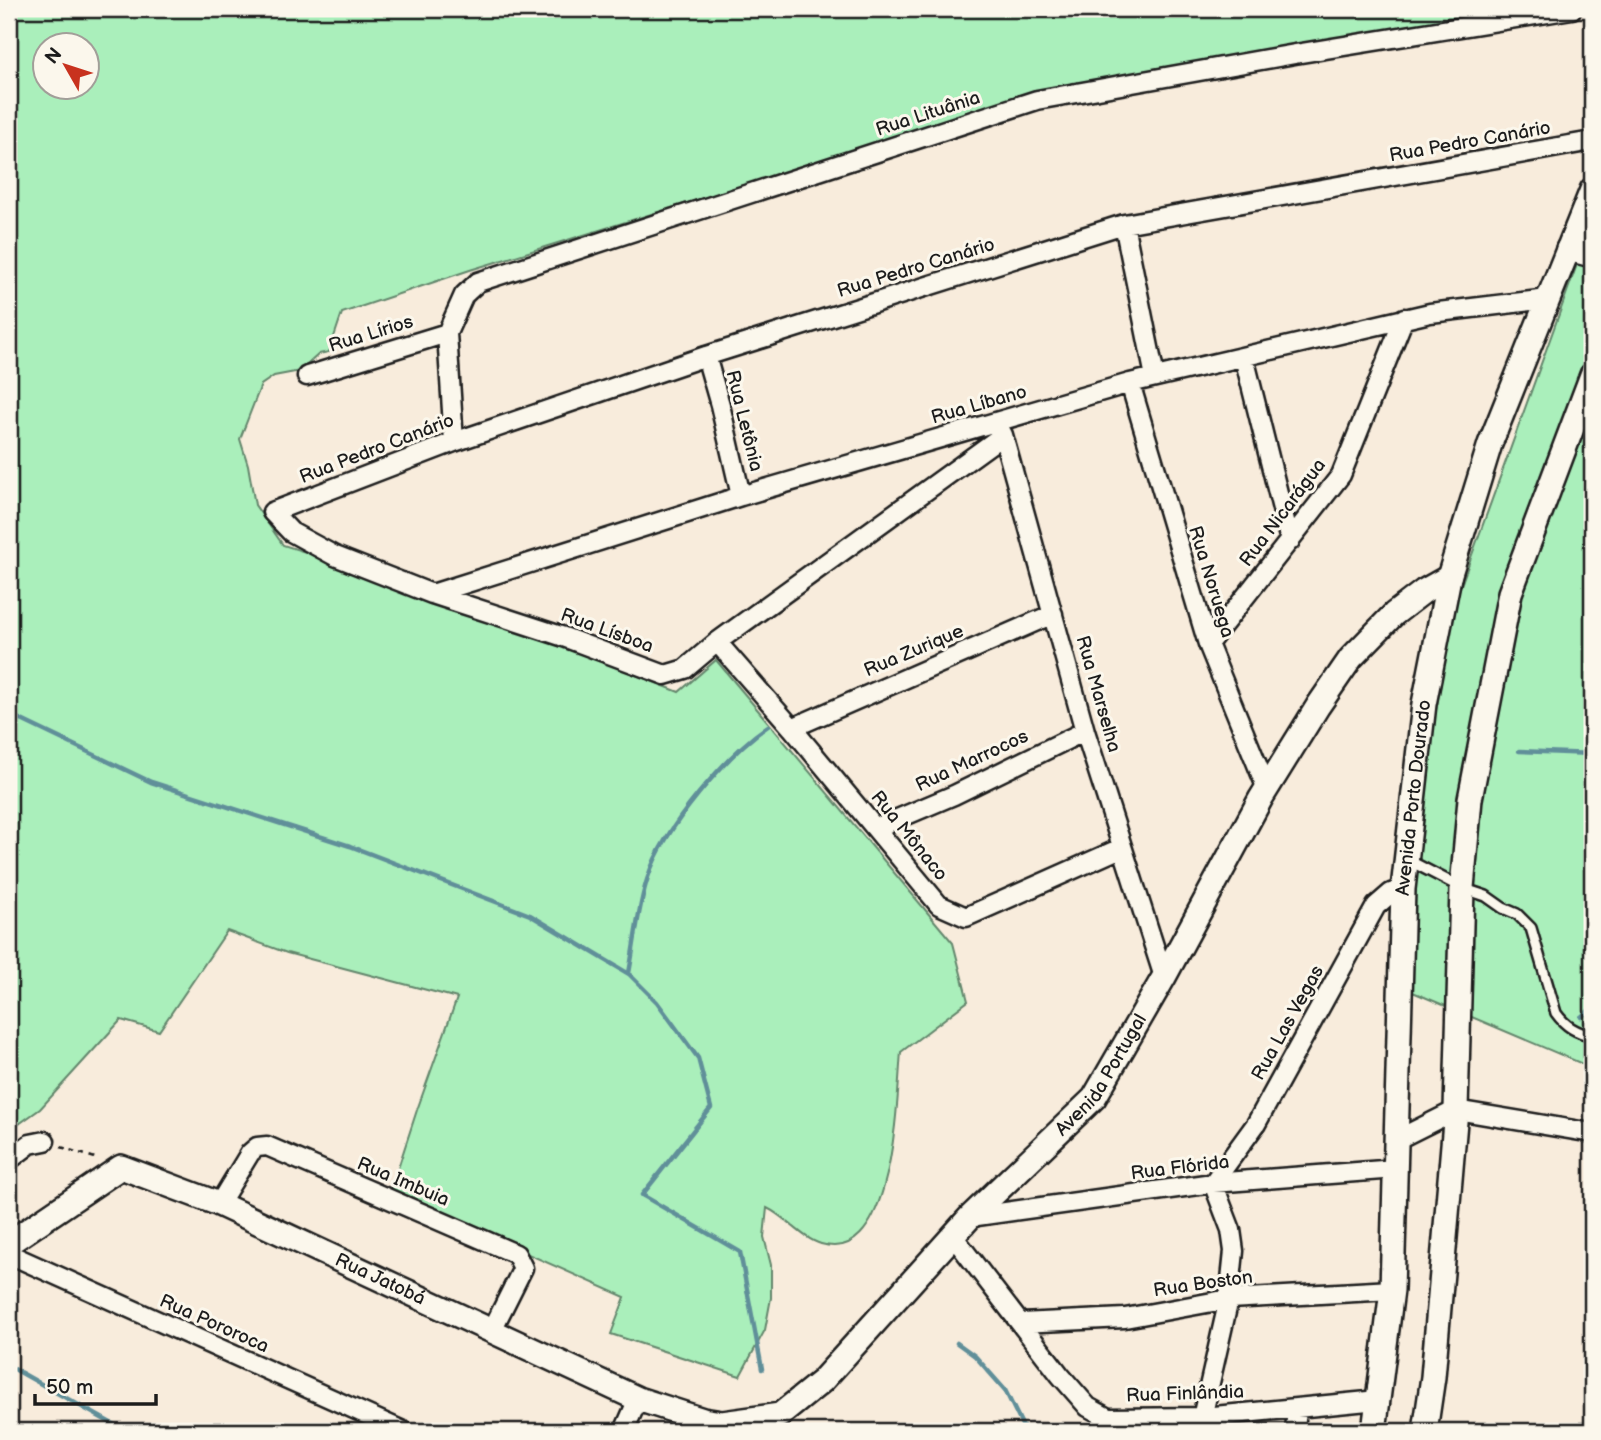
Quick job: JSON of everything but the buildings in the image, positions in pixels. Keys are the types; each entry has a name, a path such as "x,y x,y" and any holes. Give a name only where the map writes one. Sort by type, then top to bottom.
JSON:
{"street":[{"name":"Rua Lituânia","path":"454,442 447,333 464,295 478,282 1037,100 1572,9"},
{"name":"Rua Pedro Canário","path":"272,512 454,442 706,356 1124,224 1592,141"},
{"name":"Avenida Porto Dourado","path":"1374,1431 1392,1290 1403,890 1424,704 1449,578 1490,444 1592,190"},
{"path":"1124,224 1155,377"},
{"path":"1568,249 1592,255"},
{"name":"Rua Líbano","path":"432,594 741,496 1000,428 1130,383 1404,318 1548,299"},
{"name":"Rua Nicarágua","path":"1208,644 1341,475 1404,318"},
{"name":"Rua Lírios","path":"307,376 447,333"},
{"name":"Rua Letônia","path":"706,356 741,496"},
{"path":"1244,357 1290,541"},
{"path":"1425,1431 1433,1377 1456,1111 1462,888 1469,799 1510,593 1592,375"},
{"name":"Rua Noruega","path":"1130,383 1208,644 1267,789"},
{"name":"Rua Marselha","path":"1000,428 1121,848 1164,976"},
{"name":"Rua Lísboa","path":"272,512 290,532 335,556 432,594 561,636 665,675 685,669 1000,428"},
{"name":"Avenida Portugal","path":"638,1399 703,1420 722,1423 780,1423 822,1381 970,1217 1094,1098 1267,789 1318,706 1352,658 1394,614 1424,591 1449,578"},
{"name":"Rua Zurique","path":"792,728 1053,614"},
{"name":"Rua Mônaco","path":"717,642 939,905 966,918 1121,848"},
{"name":"Rua Marrocos","path":"876,828 954,795 1086,731"},
{"name":"Rua Las Vegas","path":"1213,1183 1255,1125 1376,906 1391,894 1403,890"},
{"path":"1398,1139 1456,1111 1592,1133"},
{"path":"9,1160 30,1144 45,1141"},
{"name":"Rua Imbuia","path":"219,1205 250,1153 257,1147 267,1146 516,1254 523,1268 492,1330"},
{"path":"9,1243 121,1167"},
{"name":"Rua Jatobá","path":"121,1167 219,1205 638,1399"},
{"name":"Rua Flórida","path":"970,1217 1213,1183 1396,1169"},
{"path":"1201,1424 1229,1299 1234,1251 1231,1230 1213,1183"},
{"name":"Rua Finlândia","path":"953,1236 1060,1376 1088,1407 1108,1418 1201,1424 1297,1408 1378,1400"},
{"name":"Rua Pororoca","path":"9,1254 403,1431"},
{"name":"Rua Boston","path":"1021,1323 1125,1318 1229,1299 1392,1290"},
{"path":"624,1431 638,1399"},
{"path":"1295,1431 1297,1408"}],"lane":[{"path":"1406,859 1462,888 1486,896 1517,914 1531,928 1556,1013 1565,1025 1592,1036"}],"path":[{"path":"45,1141 121,1167"}],"green space":[{"path":"9,9 1534,9 1031,97 470,270 342,313 329,352 319,354 300,371 274,376 261,385 240,439 255,505 283,545 410,585 679,692 716,660 953,943 968,1001 901,1052 887,1173 878,1205 864,1230 846,1244 821,1244 808,1238 767,1208 764,1237 771,1265 771,1298 765,1330 740,1376 611,1334 625,1297 390,1193 457,998 287,953 227,931 159,1031 121,1020 40,1109 9,1131"},
{"path":"1592,223 1592,1068 1408,990 1422,788 1456,599"}],"waterway":[{"path":"9,714 151,782 350,846 530,915 629,974 657,1002 698,1058 711,1108 642,1195 740,1252 762,1369"},
{"path":"629,973 648,877 667,837 716,773 768,726"},
{"path":"1519,751 1592,754"},
{"path":"1581,1017 1592,1008"},
{"path":"957,1343 975,1356 1005,1390 1025,1431"},
{"path":"9,1366 125,1431"}]}
